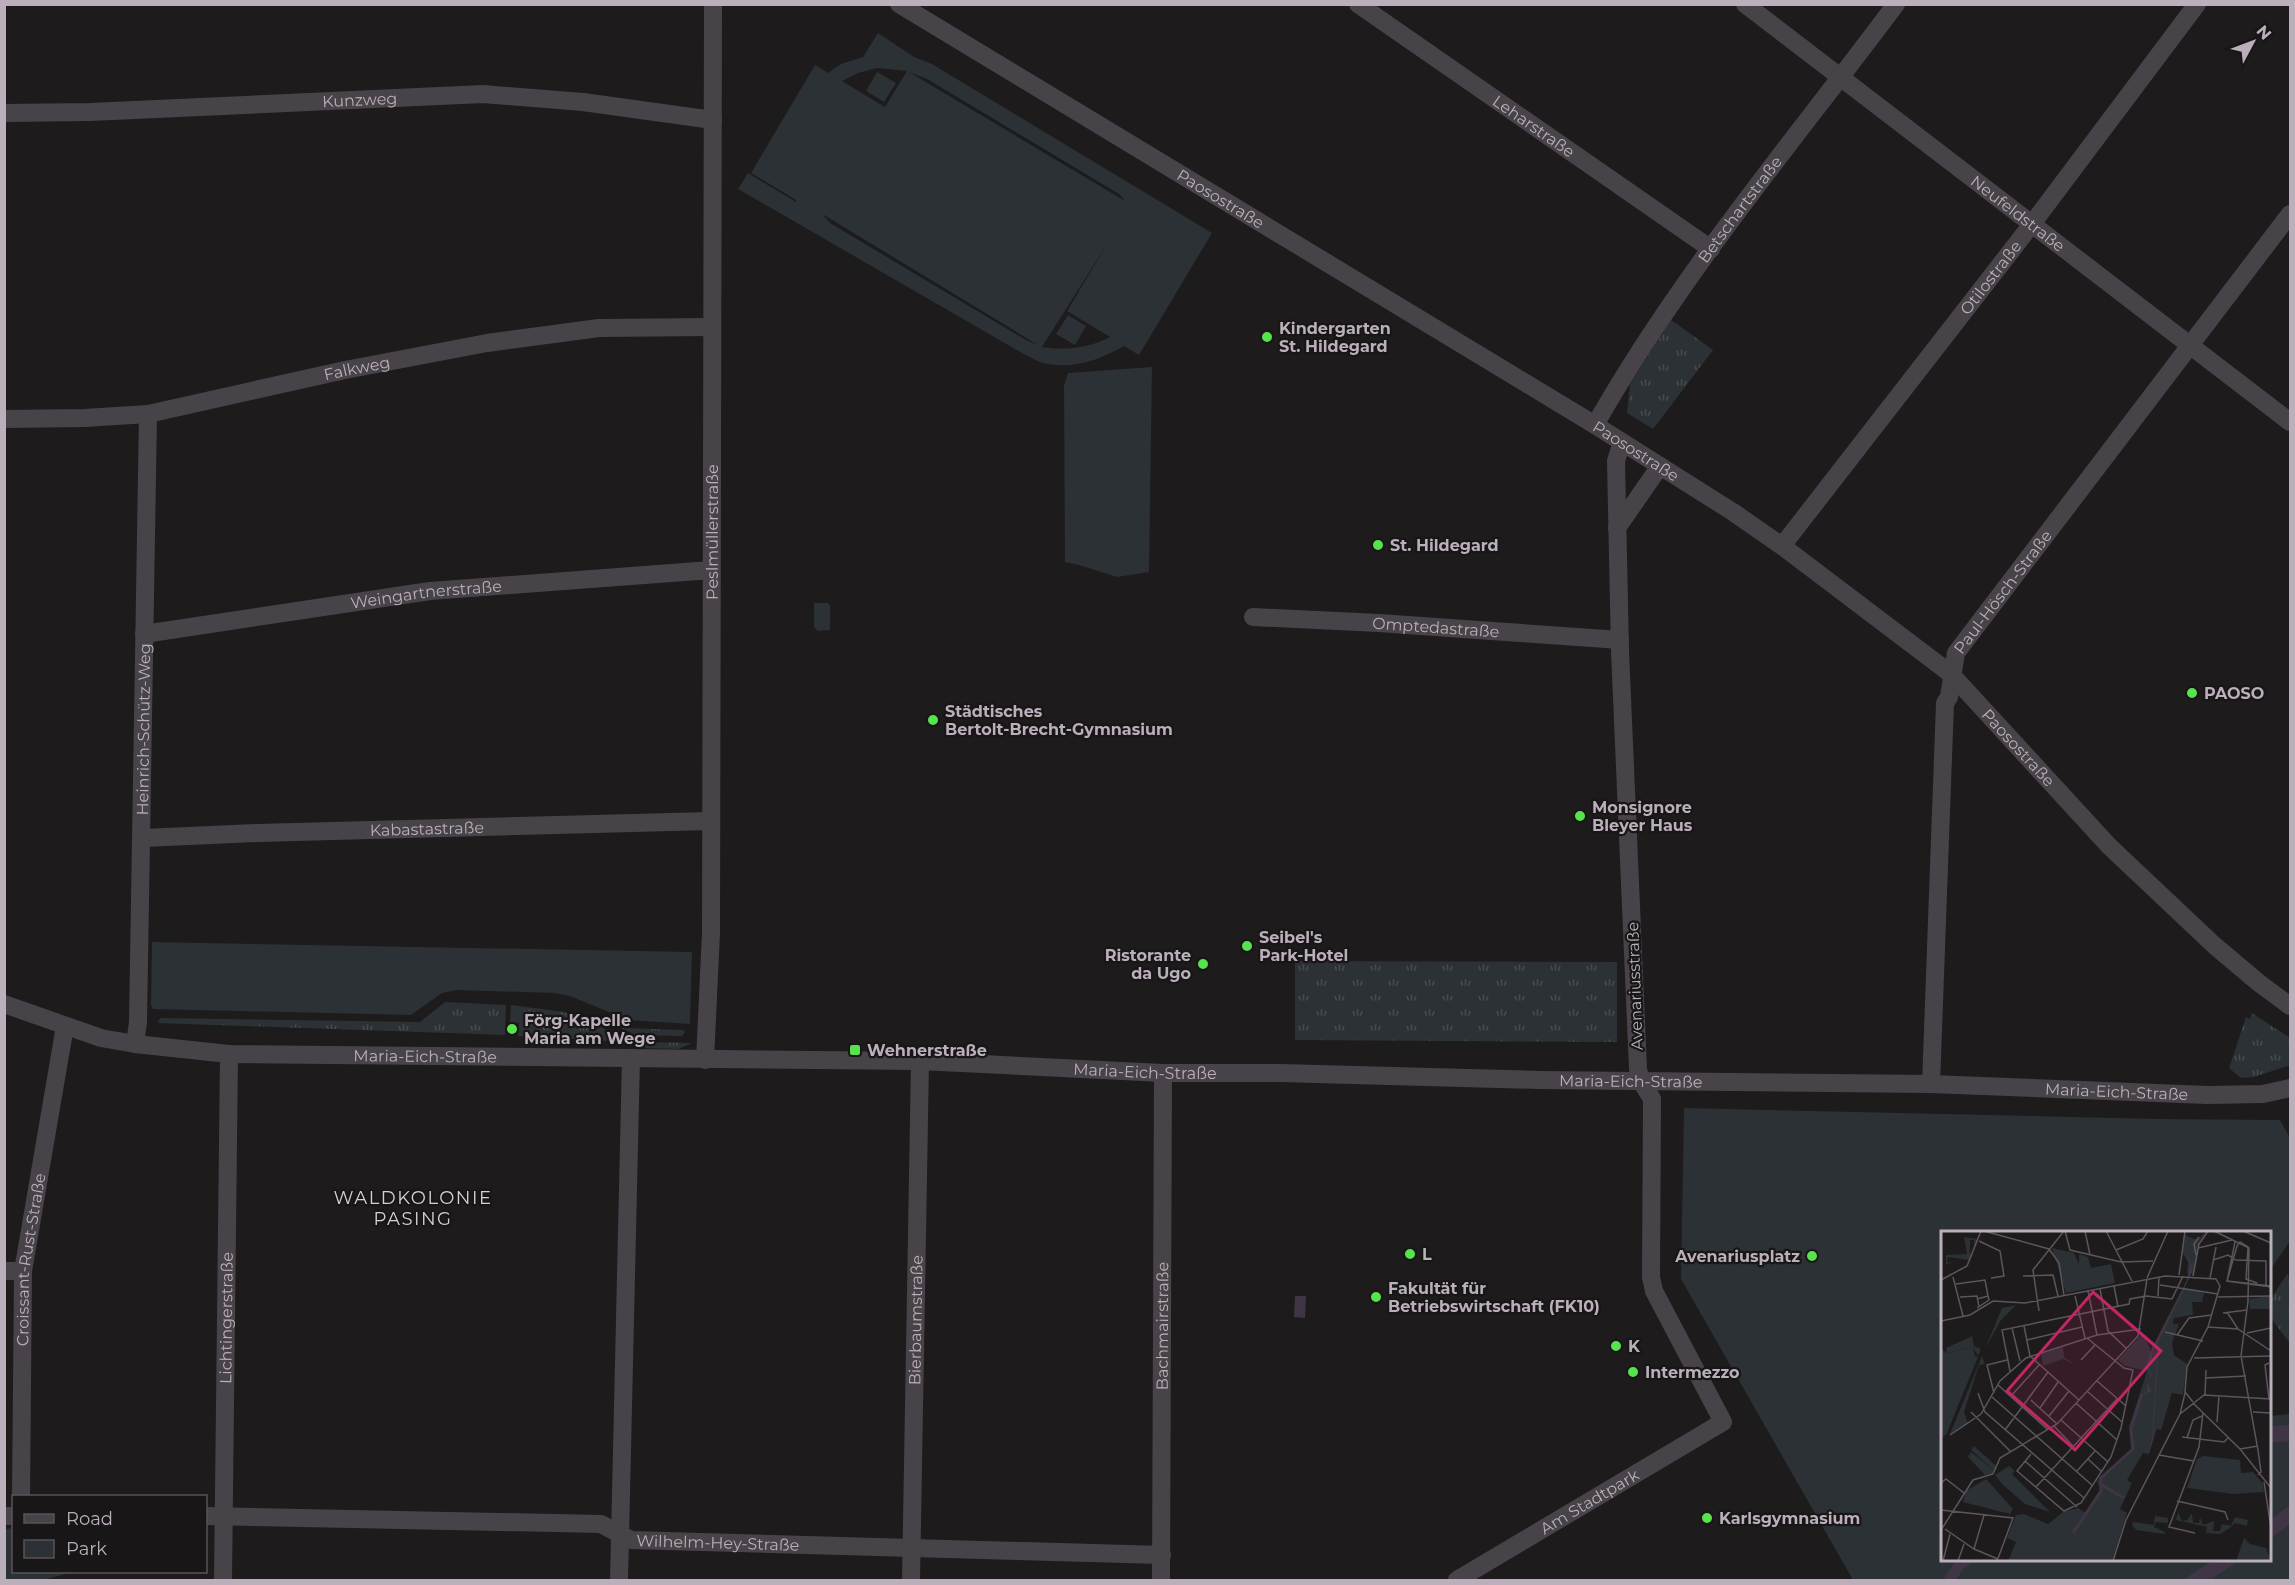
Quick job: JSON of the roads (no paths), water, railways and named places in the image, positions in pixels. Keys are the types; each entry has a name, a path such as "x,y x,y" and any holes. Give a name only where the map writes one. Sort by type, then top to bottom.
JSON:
{"street":[{"name":"Peslmüllerstraße","path":"705,1060 711,933 713,4"},
{"name":"Paosostraße","path":"899,4 1595,425 1733,512 1782,546 1951,674 2109,846 2215,946 2290,1006"},
{"name":"Leharstraße","path":"1358,4 1711,249"},
{"name":"Neufeldstraße","path":"1745,4 2290,422"},
{"name":"Betschartstraße","path":"1595,425 1635,357 1711,249 1896,4"},
{"name":"Otilostraße","path":"1782,546 2032,224 2197,4"},
{"name":"Kunzweg","path":"4,113 90,112 483,94 583,102 713,120"},
{"name":"Paul-Hösch-Straße","path":"1931,1084 1945,703 1949,696 1956,653 2192,346 2290,214"},
{"name":"Falkweg","path":"4,419 86,418 148,414 345,370 487,343 599,328 712,327"},
{"name":"Heinrich-Schütz-Weg","path":"135,1044 138,1022 143,838 148,414"},
{"name":"Avenariusstraße","path":"1622,442 1616,461 1620,640 1637,1060 1641,1081 1652,1099 1651,1277 1654,1291 1723,1422"},
{"path":"1617,528 1660,466"},
{"name":"Weingartnerstraße","path":"144,634 430,591 711,570"},
{"name":"Omptedastraße","path":"1253,617 1379,623 1620,640"},
{"name":"Kabastastraße","path":"143,838 710,821"},
{"name":"Maria-Eich-Straße","path":"4,1004 101,1038 229,1054 920,1062 1163,1073 1291,1073 1540,1080 1931,1084 2207,1095 2263,1094 2290,1088"},
{"name":"Croissant-Rust-Straße","path":"21,1495 23,1271 65,1026"},
{"name":"Lichtingerstraße","path":"223,1581 229,1054"},
{"path":"619,1581 631,1058"},
{"name":"Bierbaumstraße","path":"911,1581 920,1062"},
{"name":"Bachmairstraße","path":"1161,1581 1163,1073"},
{"path":"4,1271 23,1271"},
{"name":"Am Stadtpark","path":"1457,1581 1723,1422"},
{"name":"Wilhelm-Hey-Straße","path":"207,1516 601,1524 631,1540 1162,1555"}],"place":[{"name":"Kindergarten St. Hildegard","path":"1267,337"},
{"name":"St. Hildegard","path":"1378,545"},
{"name":"PAOSO","path":"2192,693"},
{"name":"Städtisches Bertolt-Brecht-Gymnasium","path":"933,720"},
{"name":"Monsignore Bleyer Haus","path":"1580,816"},
{"name":"Seibel's Park-Hotel","path":"1247,946"},
{"name":"Ristorante da Ugo","path":"1203,964"},
{"name":"Förg-Kapelle Maria am Wege","path":"512,1029"},
{"name":"Wehnerstraße","path":"855,1050"},
{"name":"L","path":"1410,1254"},
{"name":"Avenariusplatz","path":"1812,1256"},
{"name":"Fakultät für Betriebswirtschaft (FK10)","path":"1376,1297"},
{"name":"K","path":"1616,1346"},
{"name":"Intermezzo","path":"1633,1372"},
{"name":"Karlsgymnasium","path":"1707,1518"}],"district":[{"name":"WALDKOLONIE PASING","path":"413,1208"}]}
